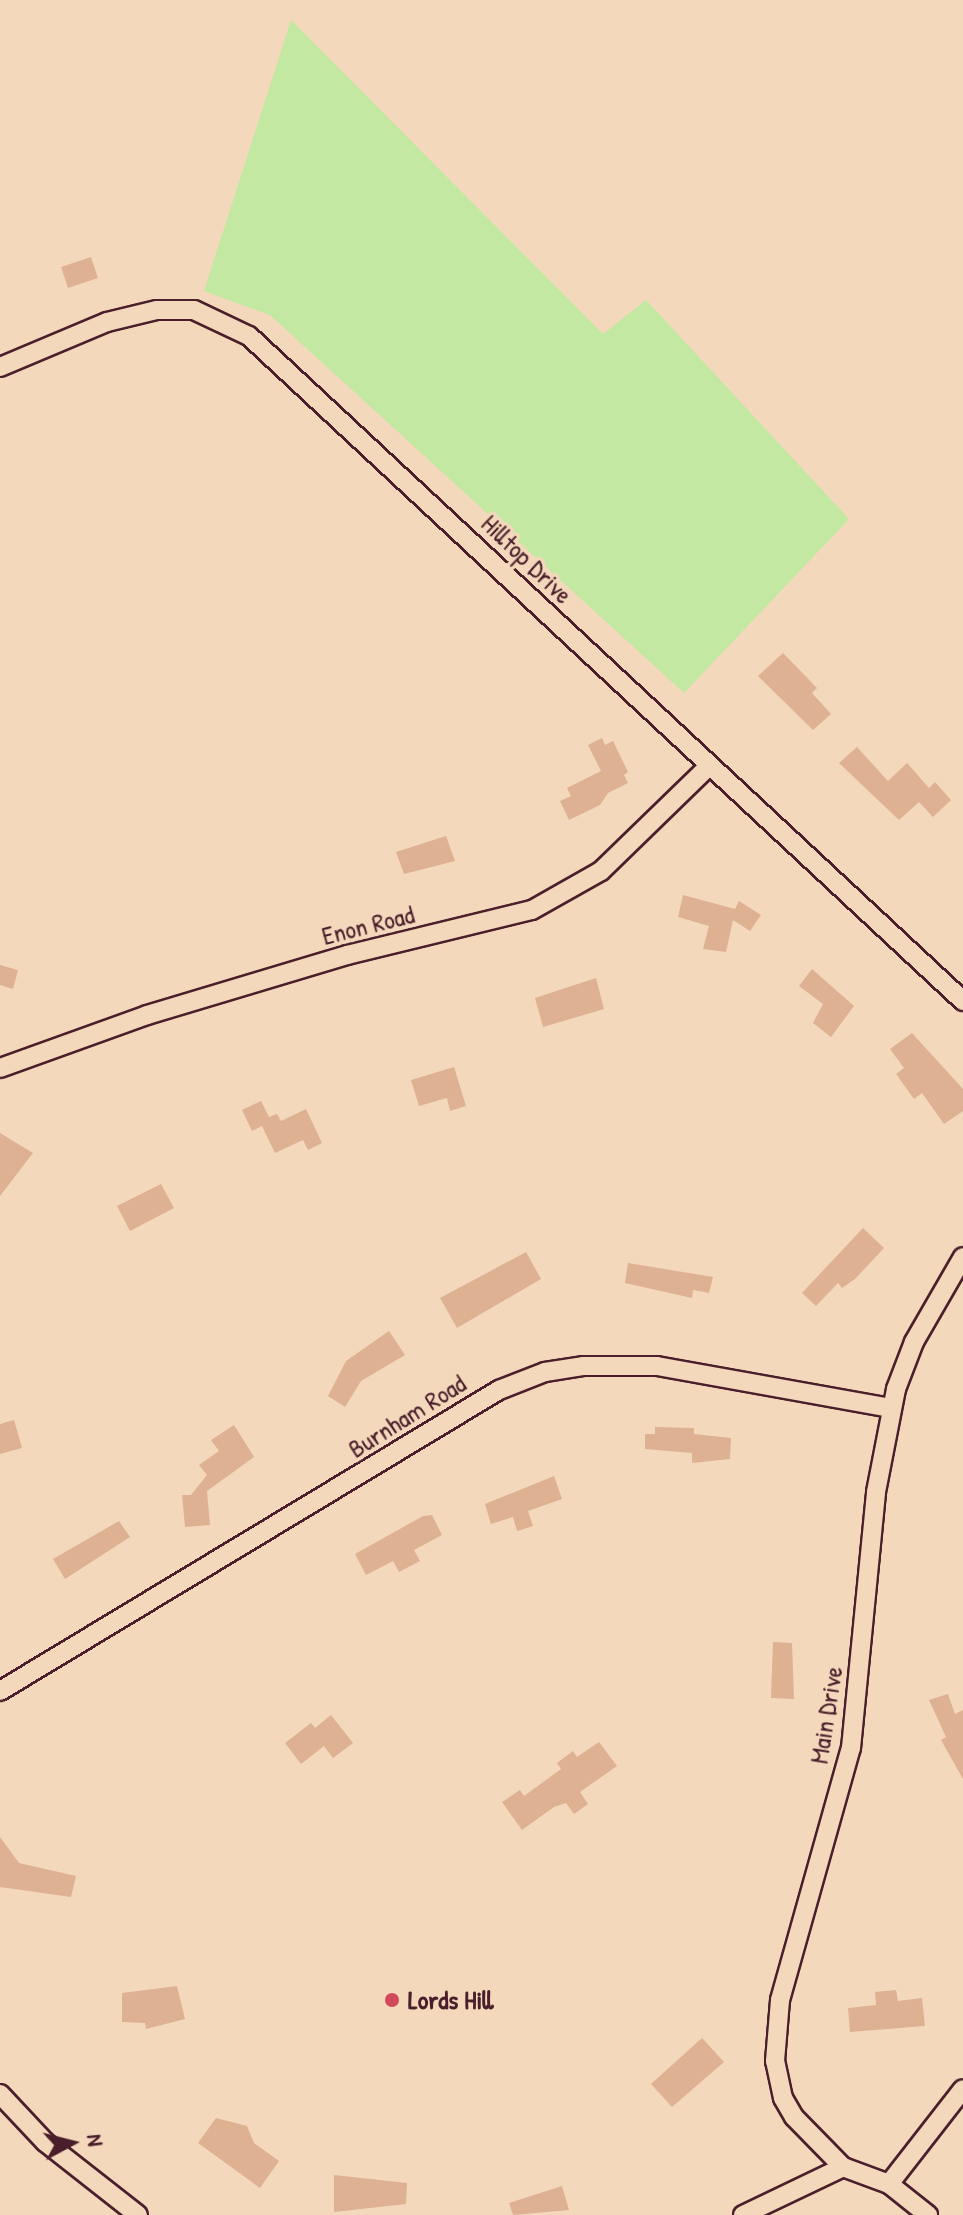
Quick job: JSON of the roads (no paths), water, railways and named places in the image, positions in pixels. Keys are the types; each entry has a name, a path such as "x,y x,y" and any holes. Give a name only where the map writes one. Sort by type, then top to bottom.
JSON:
{"street":[{"name":"Hilltop Drive","path":"0,367 107,322 157,310 194,310 225,321 279,361 708,767 963,1001"},
{"name":"Enon Road","path":"0,1068 147,1015 347,955 532,910 601,871 708,767"},
{"name":"Main Drive","path":"843,2167 794,2117 775,2061 780,2000 851,1748 876,1492 891,1408 914,1342 963,1257"},
{"name":"Burnham Road","path":"0,1691 499,1390 545,1372 583,1366 657,1366 891,1408"},
{"path":"889,2184 963,2089"},
{"path":"0,2094 45,2142 138,2215"},
{"path":"743,2215 843,2167 889,2184 928,2215"}],"place":[{"name":"Lords Hill","path":"392,2000"}]}
